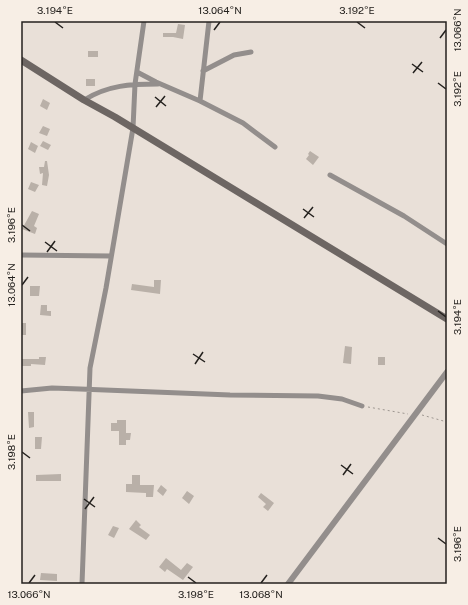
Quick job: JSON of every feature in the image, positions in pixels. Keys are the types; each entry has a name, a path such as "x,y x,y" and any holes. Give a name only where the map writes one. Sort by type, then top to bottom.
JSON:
{"main road":[{"path":"21,60 84,100 133,128 447,319"}],"street":[{"path":"82,584 88,389 90,368 133,128 135,84 144,21"},
{"path":"200,101 209,21"},
{"path":"203,72 234,55 251,52"},
{"path":"137,72 243,123 276,148"},
{"path":"84,100 97,92 135,84 161,84"},
{"path":"330,175 404,216 447,244"},
{"path":"21,255 111,256"},
{"path":"288,584 447,372"},
{"path":"21,391 52,388 230,395 318,396 342,399 362,406"}],"path":[{"path":"362,406 415,414 447,422"}],"building":[{"path":"178,24 185,25 183,39 163,37 163,33 176,33"},
{"path":"88,51 98,51 98,57 88,57"},
{"path":"86,79 95,79 95,86 86,86"},
{"path":"43,99 50,103 47,110 40,106"},
{"path":"43,126 50,129 47,136 39,133"},
{"path":"43,141 51,145 48,150 40,146"},
{"path":"31,142 38,146 35,153 28,149"},
{"path":"310,151 319,157 313,165 306,159"},
{"path":"45,161 47,161 49,175 47,186 42,185 43,173 40,174 39,167 44,167"},
{"path":"31,182 39,185 35,192 28,189"},
{"path":"32,211 39,214 34,226 37,228 35,234 22,229"},
{"path":"154,280 161,280 160,294 131,290 132,284 154,287"},
{"path":"30,286 40,286 39,296 30,296"},
{"path":"41,305 47,305 47,311 51,311 51,316 40,315"},
{"path":"21,323 26,323 26,335 21,335"},
{"path":"345,346 352,347 351,364 343,363"},
{"path":"39,357 46,357 45,365 31,364 31,366 21,366 21,359 39,359"},
{"path":"378,357 385,357 385,365 378,365"},
{"path":"28,412 34,412 34,427 29,428"},
{"path":"117,420 126,420 126,433 131,433 130,440 126,440 126,445 119,445 119,431 111,431 111,423 117,423"},
{"path":"35,437 42,437 41,449 35,449"},
{"path":"61,474 61,481 36,481 36,475"},
{"path":"132,475 140,475 140,485 154,485 153,497 146,497 146,493 126,492 126,484 132,484"},
{"path":"161,485 167,490 163,496 157,491"},
{"path":"187,491 194,496 189,504 182,498"},
{"path":"261,493 274,503 268,511 263,507 266,504 258,497"},
{"path":"136,520 141,525 139,527 150,535 146,540 129,529"},
{"path":"113,526 119,528 114,538 108,535"},
{"path":"166,558 181,570 187,563 193,567 183,580 167,569 165,572 159,567"},
{"path":"41,573 57,574 57,581 40,580"}]}
